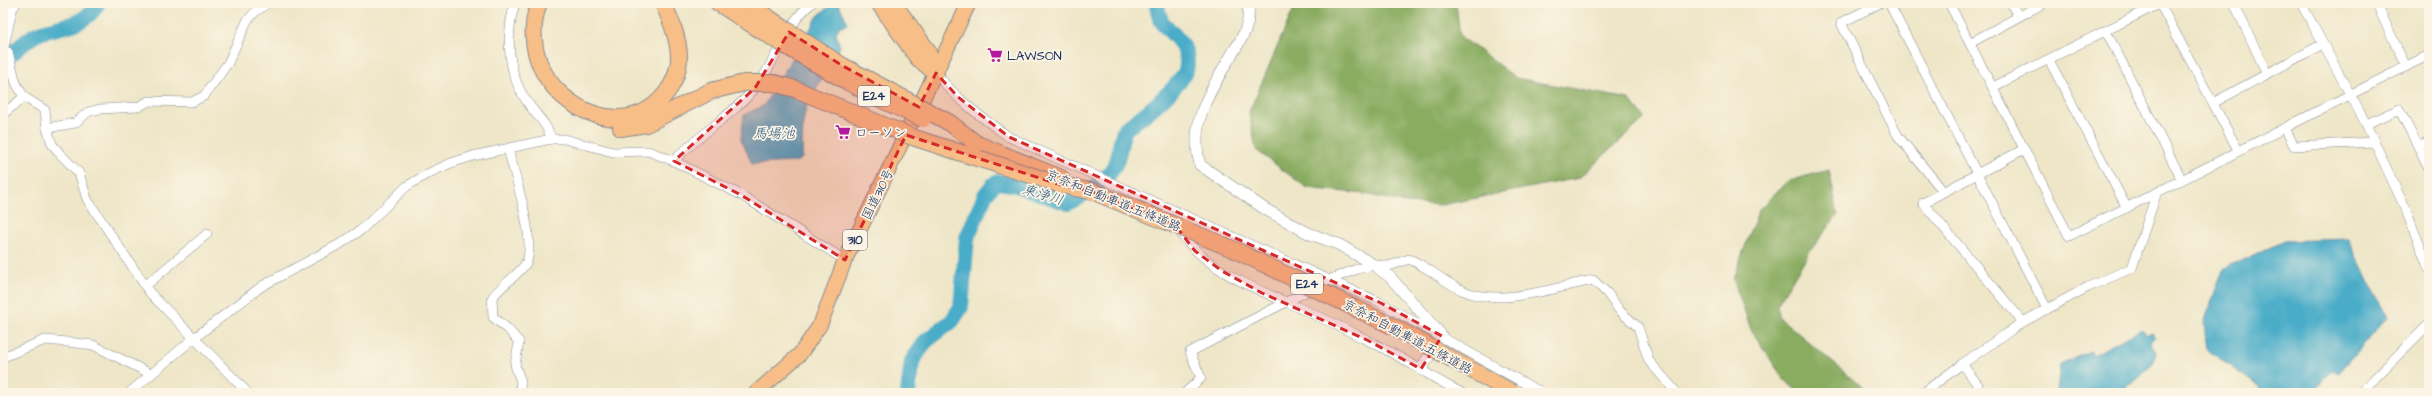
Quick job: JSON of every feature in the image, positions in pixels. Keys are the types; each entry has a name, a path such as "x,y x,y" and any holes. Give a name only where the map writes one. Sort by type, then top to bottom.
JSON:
{"highway":[{"path":"532,3 527,34 529,55 536,75 548,94 578,119 614,128 629,128 661,118 712,91 744,83 774,83 795,89 937,146 1061,185 1094,192"},
{"path":"539,3 534,26 536,54 543,72 552,86 562,98 580,110 597,116 615,119 645,112 661,101 676,75 679,58 676,39 673,27 663,3"},
{"path":"718,3 779,34"},
{"path":"747,3 779,34"},
{"path":"879,3 918,58 936,73"},
{"path":"893,3 927,50 936,73"},
{"name":"国道310号","path":"756,393 800,354 820,325 845,260 969,3"},
{"name":"京奈和自動車道;五條道路","path":"779,34 950,123 977,144 1233,250 1335,297 1513,393"}],"street":[{"path":"16,3 12,10 3,51 8,52 16,83 24,97 45,110 47,128 52,144 60,155 79,173 87,199 145,286 193,339 248,393"},
{"path":"47,128 75,123 88,112 100,109 138,107 149,101 192,102 204,96 228,63 248,21 255,12 268,3"},
{"path":"515,3 508,24 511,62 520,91 549,131 551,139"},
{"path":"674,161 686,147 755,88 771,66 792,25 803,10 812,3"},
{"path":"1248,3 1247,30 1220,75 1203,108 1196,132 1196,149 1200,165 1265,210 1308,233 1338,244 1374,265 1390,277 1442,336"},
{"path":"1880,3 1841,23 1898,136 1943,191"},
{"path":"1890,3 1976,174 2047,309"},
{"path":"1949,3 2069,236 2156,195 2238,150 2429,55"},
{"path":"2011,3 2018,16"},
{"path":"1970,43 2044,3"},
{"path":"1993,87 2160,3 2238,150"},
{"path":"2234,3 2266,74"},
{"path":"2301,3 2349,96 2366,124 2405,208 2429,269"},
{"path":"2376,3 2406,66"},
{"path":"2106,31 2182,180"},
{"path":"2213,103 2322,45"},
{"path":"2049,60 2127,208"},
{"path":"936,73 947,88 978,115 1009,137 1131,193 1379,302 1442,336 1539,392"},
{"path":"3,114 24,97"},
{"path":"2366,124 2399,109 2429,168"},
{"path":"2284,128 2294,146 2374,142"},
{"path":"128,393 193,339 262,286 340,244 361,230 407,186 429,173 451,163 551,139 564,139 613,152 648,151 674,161 741,195 845,260"},
{"path":"2418,146 2429,141"},
{"path":"508,149 528,226 529,253 523,267 502,285 492,298 493,317 519,342 515,365 522,382 519,393"},
{"path":"2023,322 1923,203 2024,149"},
{"path":"1923,393 2023,322 2088,286 2132,268 2156,195"},
{"path":"1167,209 1183,237 1210,264 1262,293 1286,302 1373,342 1462,393"},
{"path":"145,286 207,234"},
{"path":"1185,393 1201,378 1190,352 1246,325 1329,280 1374,265 1389,266 1409,259 1423,265 1463,291 1500,298 1593,280 1607,293 1620,311 1638,327 1649,361 1677,393"},
{"path":"2360,393 2429,324"},
{"path":"1421,370 1442,336"},
{"path":"3,357 45,340 67,342 93,345 151,374"},
{"path":"1962,364 1978,386 1973,393"}],"highlighted area":[{"path":"789,32 843,66 919,107 936,73 958,97 1009,137 1379,302 1442,336 1421,369 1367,340 1262,293 1222,271 1195,251 1175,225 1094,192 1061,185 906,135 845,260 741,195 674,161 755,88"}],"green space":[{"path":"1293,3 1456,3 1460,36 1516,78 1629,99 1645,118 1579,178 1441,205 1406,203 1365,194 1307,188 1256,150 1249,112 1294,8"},
{"path":"1829,170 1838,215 1810,251 1777,305 1780,318 1869,393 1799,393 1783,378 1752,332 1733,279 1759,209 1788,181"}],"water":[{"name":"馬場池","path":"838,3 848,23 839,27 836,33 840,47 807,105 803,122 802,158 796,162 752,164 741,139 744,115 764,105 818,16 832,4"},
{"path":"2348,239 2387,317 2339,373 2332,370 2314,393 2268,393 2207,350 2204,323 2223,269 2284,241"},
{"path":"2142,329 2147,335 2151,333 2154,338 2150,341 2156,351 2153,364 2121,393 2057,393 2060,364 2091,351 2093,355"}],"waterway":[{"path":"3,61 35,35 44,31 69,25 85,18 92,12 98,3"},
{"name":"東浄川","path":"908,393 912,361 926,341 952,321 961,307 967,238 985,195 993,185 998,182 1013,184 1068,203 1095,187 1107,177 1117,160 1125,129 1159,102 1183,77 1187,65 1185,51 1180,42 1161,19 1158,12 1157,3"}],"place":[{"name":"LAWSON","path":"995,55"},
{"name":"ローソン","path":"843,132"}]}
